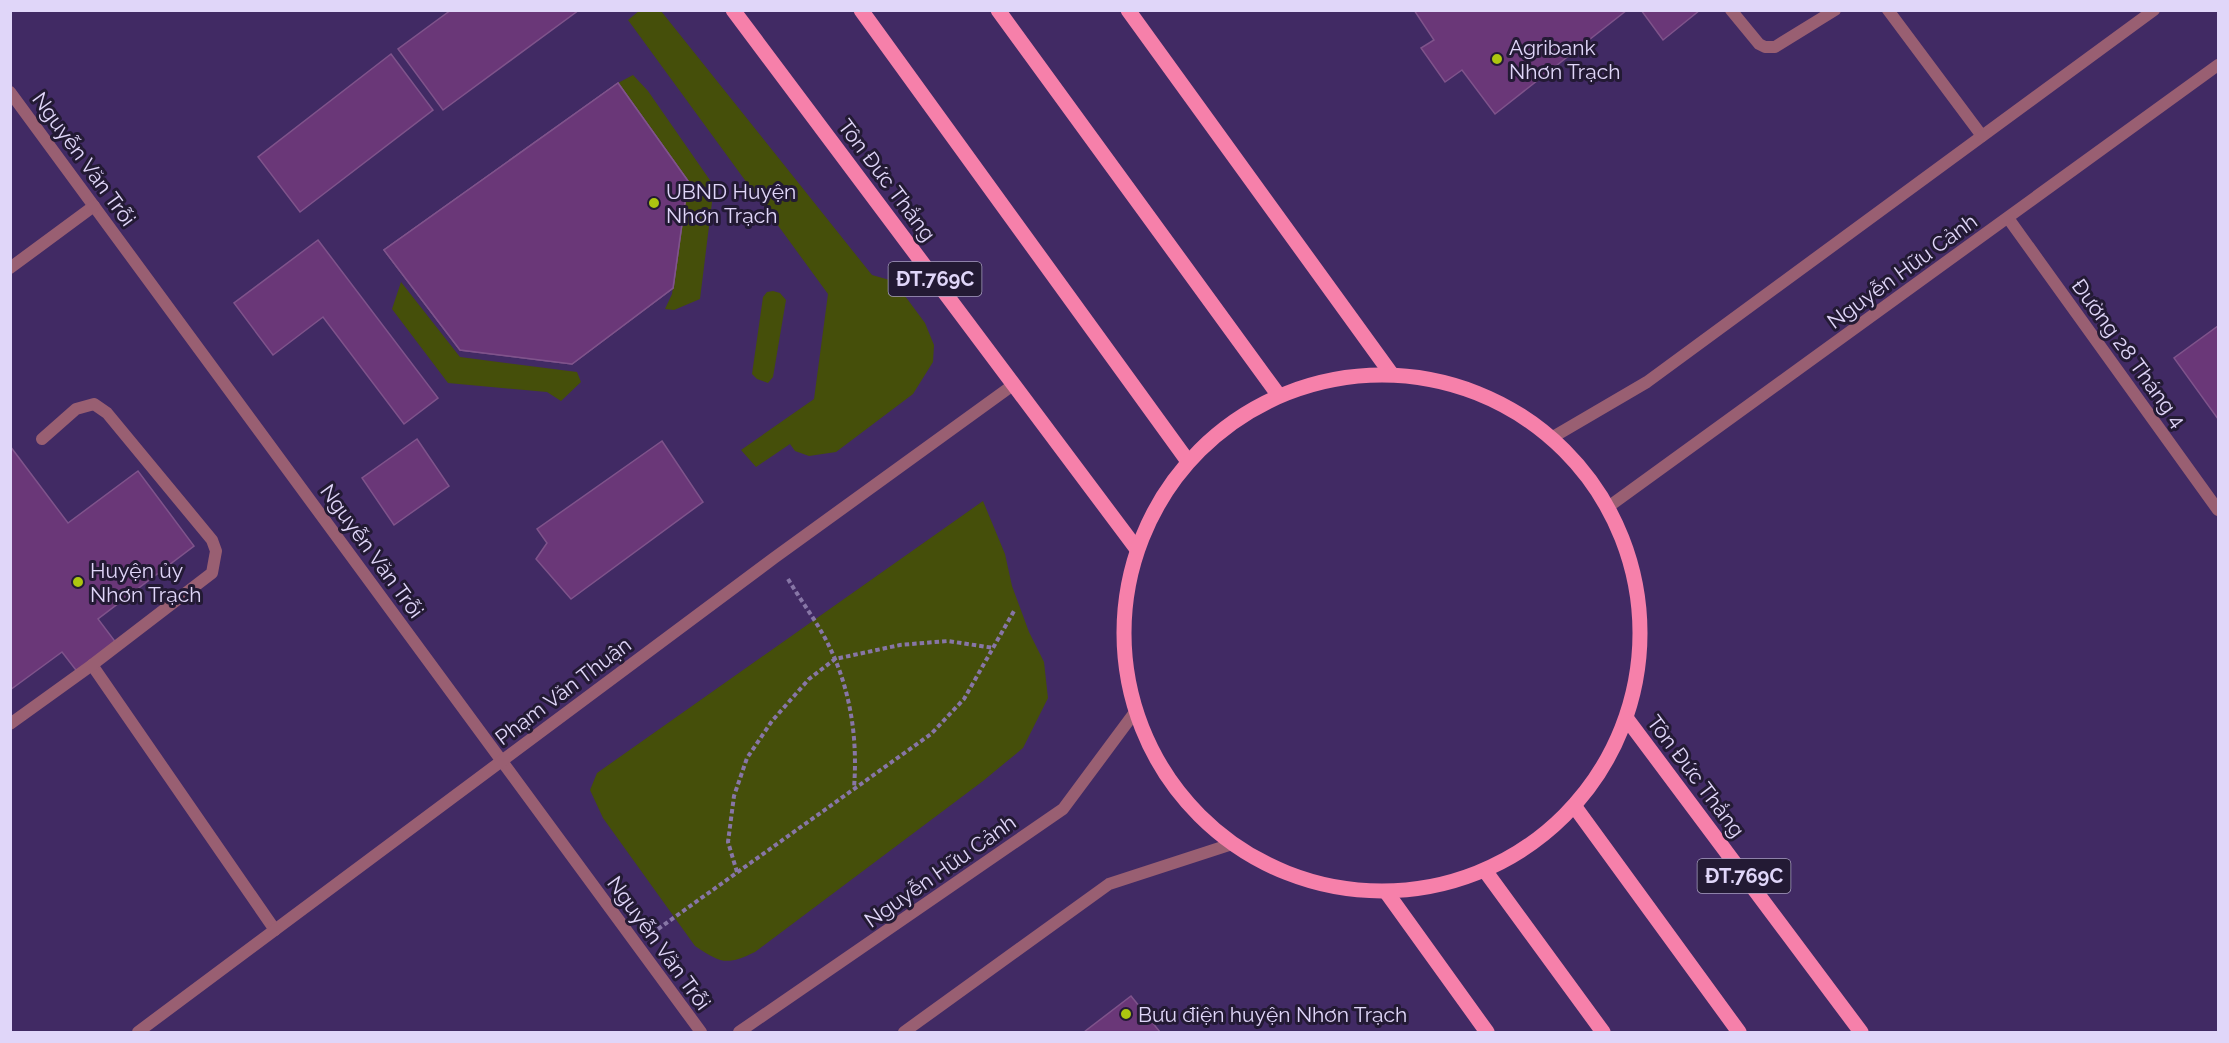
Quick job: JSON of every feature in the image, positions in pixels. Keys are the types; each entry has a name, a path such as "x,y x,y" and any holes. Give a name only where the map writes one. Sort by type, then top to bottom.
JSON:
{"main road":[{"name":"Tôn Đức Thắng","path":"733,10 1136,548"},
{"path":"861,10 1187,460"},
{"path":"998,10 1277,393"},
{"path":"1128,10 1390,372"},
{"path":"1390,372 1477,391 1553,437 1608,507 1630,558 1640,611 1639,666 1627,719 1606,765 1575,807 1534,844 1486,872 1437,887 1387,893 1306,881 1232,844 1173,786 1135,712 1122,630 1136,548 1157,501 1187,460 1228,422 1277,393 1333,376 1390,372"},
{"name":"Tôn Đức Thắng","path":"1627,719 1861,1032"},
{"path":"1575,807 1739,1032"},
{"path":"1486,872 1602,1032"},
{"path":"1387,893 1487,1032"}],"street":[{"path":"1731,10 1759,44 1765,47 1774,47 1835,10"},
{"path":"1888,10 1982,136"},
{"path":"1553,437 1647,382 2154,10"},
{"name":"Nguyễn Hữu Cảnh","path":"1608,507 2218,65"},
{"name":"Nguyễn Văn Trỗi","path":"10,92 701,1032"},
{"path":"10,268 94,206"},
{"name":"Đường 28 Tháng 4","path":"2008,218 2218,510"},
{"name":"Phạm Văn Thuận","path":"138,1032 774,558 1013,385"},
{"path":"10,724 92,666 212,573 216,551 212,540 107,413 94,404 76,409 42,439"},
{"path":"92,666 275,930"},
{"name":"Nguyễn Hữu Cảnh","path":"739,1032 1063,809 1135,712"},
{"path":"904,1032 1109,884 1232,844"}],"path":[{"path":"774,558 825,638 841,671 851,709 856,756 854,788"},
{"path":"637,945 931,734 964,699 1014,611"},
{"path":"737,873 728,842 734,796 747,758 772,721 809,679 835,659 900,645 948,641 994,648"}],"green space":[{"path":"639,11 661,11 872,275 893,281 925,323 934,345 933,362 913,394 836,452 809,456 795,451 790,444 756,467 741,450 814,399 828,294 628,20"},
{"path":"633,75 648,91 714,186 700,299 674,310 665,309 672,294 688,181 618,83"},
{"path":"401,282 460,357 577,372 581,382 561,401 547,392 448,383 392,309"},
{"path":"767,292 780,293 786,300 773,377 768,383 757,379 752,374 763,297"},
{"path":"983,501 1005,554 1012,586 1029,632 1044,662 1048,698 1023,748 983,781 755,952 724,961 704,952 695,946 603,818 590,790 597,773"}],"building":[{"path":"451,10 579,10 443,110 398,49"},
{"name":"Agribank Nhơn Trạch","path":"1414,10 1627,10 1495,114 1462,70 1445,82 1421,48 1434,40"},
{"path":"1641,10 1700,10 1663,40"},
{"path":"391,54 433,110 300,212 258,157"},
{"name":"UBND Huyện Nhơn Trạch","path":"618,83 688,181 673,288 572,364 460,350 384,250","holes":["595,122 628,177 620,226 533,291 474,286 437,234"]},
{"name":"UBND Huyện Nhơn Trạch","path":"618,83 688,181 673,288 572,364 460,350 384,250"},
{"path":"318,240 438,398 404,424 323,317 273,355 234,303"},
{"path":"2218,326 2218,419 2174,358"},
{"path":"417,439 449,486 394,525 362,478"},
{"path":"662,441 703,502 571,599 536,559 547,543 537,529"},
{"name":"Huyện ủy Nhơn Trạch","path":"10,446 68,523 138,471 194,546 98,619 117,644 79,674 62,652 10,690"},
{"name":"Bưu điện huyện Nhơn Trạch","path":"1131,996 1160,1032 1084,1032"}],"place":[{"name":"Agribank Nhơn Trạch","path":"1497,59"},
{"name":"UBND Huyện Nhơn Trạch","path":"654,203"},
{"name":"Huyện ủy Nhơn Trạch","path":"78,582"},
{"name":"Bưu điện huyện Nhơn Trạch","path":"1126,1014"}]}
